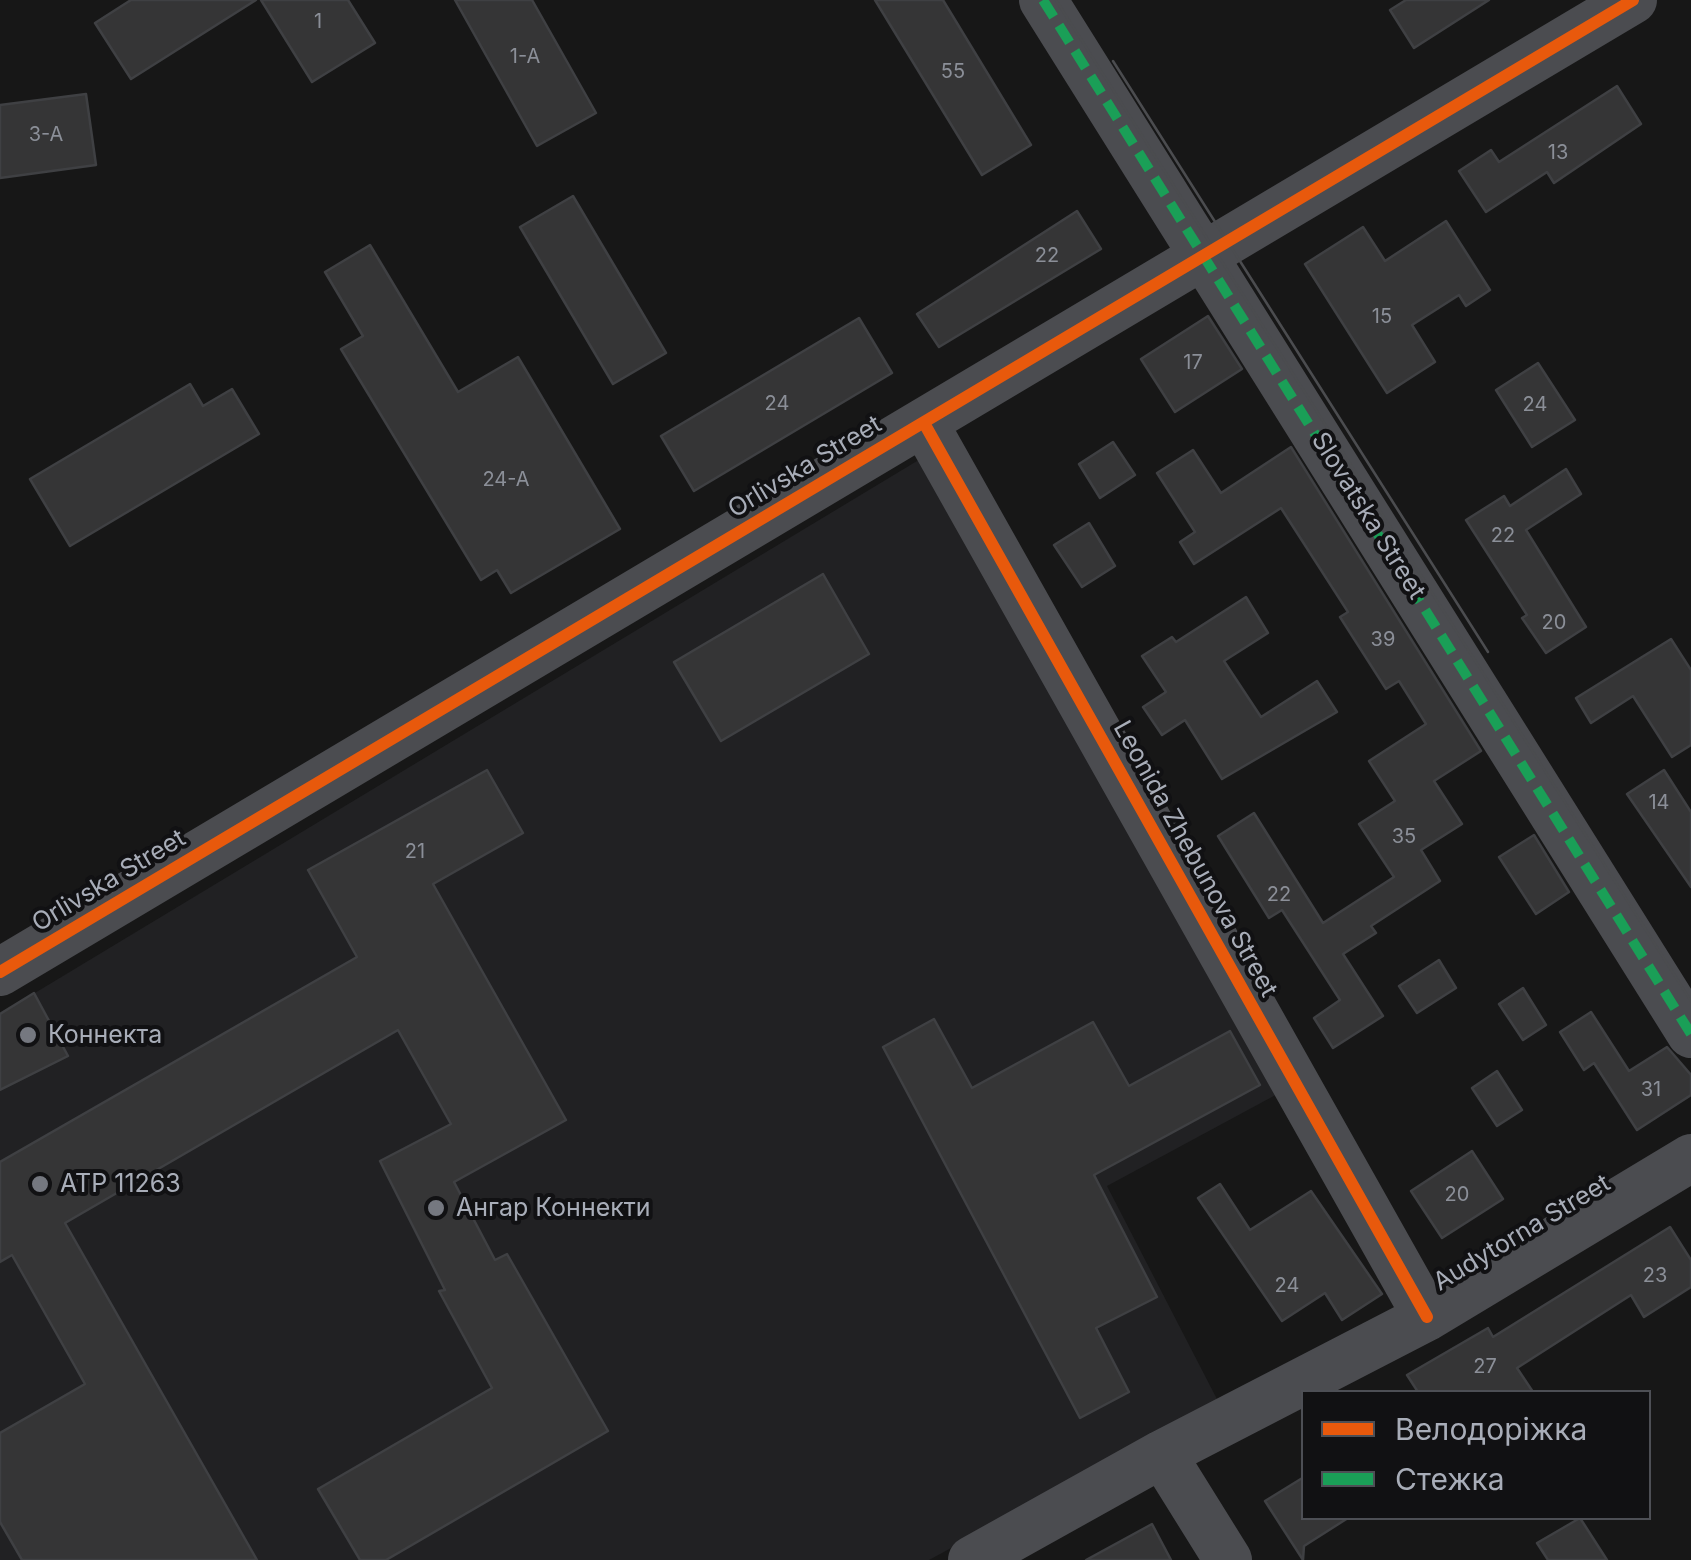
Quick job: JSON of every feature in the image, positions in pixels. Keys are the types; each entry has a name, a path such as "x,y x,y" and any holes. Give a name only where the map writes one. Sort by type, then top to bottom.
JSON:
{"street":[{"name":"Slovatska Street","path":"1043,0 1691,1034"},
{"name":"Orlivska Street","path":"0,972 1633,0"},
{"name":"Leonida Zhebunova Street","path":"924,423 1427,1317"},
{"name":"Audytorna Street","path":"972,1560 1162,1454 1427,1317 1691,1158"},
{"path":"1162,1454 1228,1560"}],"shaded area":[{"path":"922,458 1283,1091 1107,1186 1219,1403 929,1560 0,1560 0,1014"}],"building":[{"path":"131,0 256,0 131,79 95,23"},
{"path":"261,0 348,0 375,43 312,82"},
{"path":"455,0 532,0 596,113 537,146"},
{"path":"875,0 943,0 1031,145 982,175"},
{"path":"1406,0 1489,0 1414,48 1390,10"},
{"path":"1617,86 1641,124 1554,183 1547,172 1486,212 1459,171 1491,150 1499,162"},
{"path":"86,94 96,165 0,178 0,105"},
{"path":"573,196 666,353 613,384 520,227"},
{"path":"1077,211 1101,249 939,347 917,314"},
{"path":"1446,221 1490,290 1466,306 1459,295 1412,325 1435,362 1387,393 1305,264 1363,227 1385,261"},
{"path":"370,245 458,392 518,357 620,529 511,593 497,570 481,580 341,349 363,336 325,272"},
{"path":"1208,316 1242,369 1175,412 1141,359"},
{"path":"859,318 892,373 694,491 661,436"},
{"path":"1538,363 1575,420 1532,447 1496,390"},
{"path":"190,384 203,406 232,389 259,434 70,546 30,479"},
{"path":"1113,442 1135,475 1100,498 1079,464"},
{"path":"1291,447 1481,751 1434,781 1462,824 1421,850 1440,881 1371,926 1376,933 1343,954 1383,1016 1333,1048 1314,1018 1340,1000 1282,910 1269,918 1218,836 1254,813 1323,923 1394,877 1359,824 1395,801 1369,761 1426,724 1399,681 1386,689 1340,617 1348,612 1281,508 1194,564 1180,542 1195,532 1157,473 1193,450 1221,493"},
{"path":"1566,469 1581,494 1526,530 1586,627 1546,653 1522,618 1527,615 1466,520 1504,496 1510,506"},
{"path":"1089,523 1115,566 1082,587 1054,545"},
{"path":"823,574 869,654 721,741 674,662"},
{"path":"1246,597 1268,633 1224,661 1261,717 1317,681 1337,712 1222,779 1185,720 1162,735 1143,707 1166,692 1142,656 1172,637 1176,642"},
{"path":"1671,639 1691,670 1691,745 1672,757 1633,696 1591,723 1576,698"},
{"path":"487,770 523,833 433,884 566,1120 454,1182 495,1260 507,1254 608,1431 386,1560 360,1560 318,1489 492,1388 439,1291 445,1290 380,1161 451,1124 398,1030 65,1223 257,1560 22,1560 0,1522 0,1433 85,1384 12,1255 0,1262 0,1162 357,957 308,870"},
{"path":"1664,770 1691,812 1691,887 1627,794"},
{"path":"1534,835 1569,892 1536,914 1499,857"},
{"path":"1439,960 1456,988 1417,1013 1399,986"},
{"path":"1523,988 1546,1025 1523,1040 1499,1004"},
{"name":"Коннекта","path":"34,993 68,1056 0,1090 0,1014"},
{"path":"1591,1012 1629,1071 1667,1047 1691,1075 1691,1095 1637,1130 1594,1063 1584,1070 1560,1032"},
{"path":"934,1019 972,1088 1093,1022 1129,1086 1230,1031 1260,1085 1094,1175 1157,1297 1096,1328 1129,1392 1080,1418 883,1047"},
{"path":"1497,1071 1522,1110 1497,1126 1472,1088"},
{"path":"1472,1151 1503,1199 1442,1238 1411,1191"},
{"path":"1220,1184 1250,1230 1311,1191 1382,1294 1342,1320 1325,1293 1282,1321 1198,1198"},
{"path":"1670,1227 1691,1260 1691,1287 1644,1317 1631,1295 1517,1368 1532,1390 1417,1390 1407,1375 1488,1328 1493,1337"},
{"path":"1301,1479 1301,1520 1345,1520 1304,1546 1303,1560 1265,1501"},
{"path":"1581,1520 1607,1560 1548,1560 1537,1543"},
{"path":"1152,1524 1171,1560 1086,1560"}],"tram line":[{"path":"1056,0 1691,1001"},
{"path":"1113,61 1488,652"}],"marked path":[{"path":"1043,0 1691,1034"}],"cycle path":[{"path":"0,972 1633,0"},
{"path":"924,423 1427,1317"}],"place":[{"name":"Коннекта","path":"28,1035"},
{"name":"ATP 11263","path":"40,1184"},
{"name":"Ангар Коннекти","path":"436,1208"}]}
